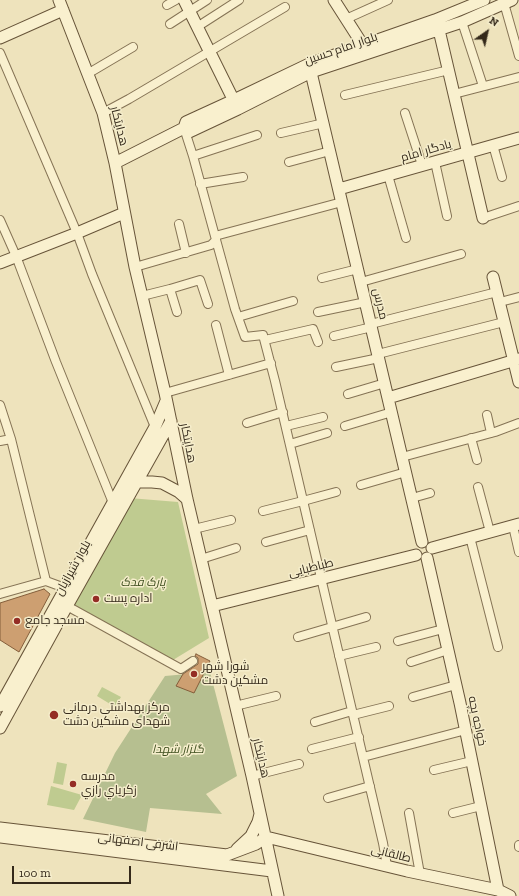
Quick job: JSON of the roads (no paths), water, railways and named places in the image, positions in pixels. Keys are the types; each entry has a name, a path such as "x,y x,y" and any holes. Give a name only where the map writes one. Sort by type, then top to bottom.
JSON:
{"main road":[{"path":"184,0 236,105"},
{"path":"334,0 364,49"},
{"name":"بلوار امام حسین","path":"115,163 184,128 186,122 236,105 310,68 437,25 479,4 508,2"},
{"name":"بلوار امام حسین","path":"437,25 462,22 479,4"},
{"path":"0,38 61,5"},
{"name":"هدایتکار","path":"61,5 104,113 135,267 166,397 187,499 266,837 278,896"},
{"path":"437,25 449,70 483,218"},
{"name":"مدرس","path":"310,68 422,542"},
{"name":"یادگار امام","path":"339,189 519,138"},
{"path":"0,263 124,213"},
{"path":"494,277 504,322 516,360 519,382"},
{"path":"388,398 516,360"},
{"name":"بلوار شیرازیان","path":"0,706 155,427 166,397"},
{"name":"بلوار شیرازیان","path":"0,728 171,421"},
{"path":"155,427 165,432"},
{"path":"136,482 162,483 179,492 187,499"},
{"path":"432,548 516,525"},
{"path":"422,542 430,544 432,548 432,552 427,558 423,559 416,555 415,551 418,543 422,542"},
{"name":"طباطبایی","path":"212,606 416,555"},
{"name":"خواجه بچه","path":"427,558 466,730 498,890"},
{"path":"227,855 244,844 258,822 260,813"},
{"name":"اشرفی اصفهانی","path":"0,828 227,855 256,844 266,837"},
{"name":"اشرفی اصفهانی","path":"0,837 272,871"},
{"name":"طالقانی","path":"266,837 420,874 498,890 510,896"}],"street":[{"path":"167,5 176,0"},
{"path":"170,24 207,0"},
{"path":"197,27 239,0"},
{"path":"346,19 388,0"},
{"path":"508,2 519,56"},
{"path":"104,113 285,7"},
{"path":"462,22 483,86"},
{"path":"89,73 133,47"},
{"path":"0,53 77,233 92,274 155,427"},
{"path":"345,95 449,70"},
{"path":"454,94 519,77"},
{"path":"404,113 422,165"},
{"path":"281,133 324,123"},
{"path":"184,128 238,317 245,336 264,337 313,329 318,342"},
{"path":"193,156 257,135"},
{"path":"493,145 502,177"},
{"path":"289,162 330,151"},
{"path":"435,162 447,216"},
{"path":"388,175 406,238"},
{"path":"200,184 243,177"},
{"path":"135,267 211,245 215,238 342,202"},
{"path":"483,218 519,206"},
{"path":"0,220 16,256 56,362 113,503"},
{"path":"179,224 186,253"},
{"path":"361,282 461,254"},
{"path":"322,278 358,268"},
{"path":"142,296 200,280 208,304"},
{"path":"170,288 177,312"},
{"path":"334,336 498,297 519,297"},
{"path":"238,317 293,300"},
{"path":"318,312 366,302"},
{"path":"336,367 504,322"},
{"path":"216,325 229,375"},
{"path":"264,337 384,842 387,866"},
{"path":"166,397 229,375 271,363"},
{"path":"348,394 385,383"},
{"path":"0,405 11,439 46,581"},
{"path":"247,423 283,412"},
{"path":"345,426 392,412"},
{"path":"487,414 491,433"},
{"path":"286,426 323,417"},
{"path":"402,457 519,424"},
{"path":"290,444 327,433"},
{"path":"471,438 477,460"},
{"path":"0,441 11,439"},
{"path":"361,485 406,472"},
{"path":"478,487 490,532"},
{"path":"263,511 336,492"},
{"path":"412,498 430,493"},
{"path":"194,529 231,520"},
{"path":"516,525 519,552"},
{"path":"266,542 310,530"},
{"path":"470,537 498,647"},
{"path":"201,559 236,548"},
{"path":"0,594 46,581 65,588"},
{"path":"67,606 181,669 193,661"},
{"path":"298,637 366,618"},
{"path":"398,641 443,628"},
{"path":"339,656 376,647"},
{"path":"411,662 448,650"},
{"path":"413,697 456,684"},
{"path":"235,706 276,696"},
{"path":"315,722 389,706"},
{"path":"363,757 466,730"},
{"path":"312,749 359,738"},
{"path":"434,770 472,762"},
{"path":"252,776 299,764"},
{"path":"328,798 370,786"},
{"path":"453,813 481,806"},
{"path":"409,813 420,874"}],"place":[{"name":"اداره پست","path":"96,599"},
{"name":"مسجد جامع","path":"17,621"},
{"name":"شورا شهر مشکین دشت","path":"194,674"},
{"name":"مرکز بهداشتی درمانی شهدای مشکین دشت","path":"54,715"},
{"name":"مدرسه زكرياي رازي","path":"73,784"}],"park label":[{"name":"پارک فدک","path":"143,583"},
{"name":"گلزار شهدا","path":"178,750"}]}
